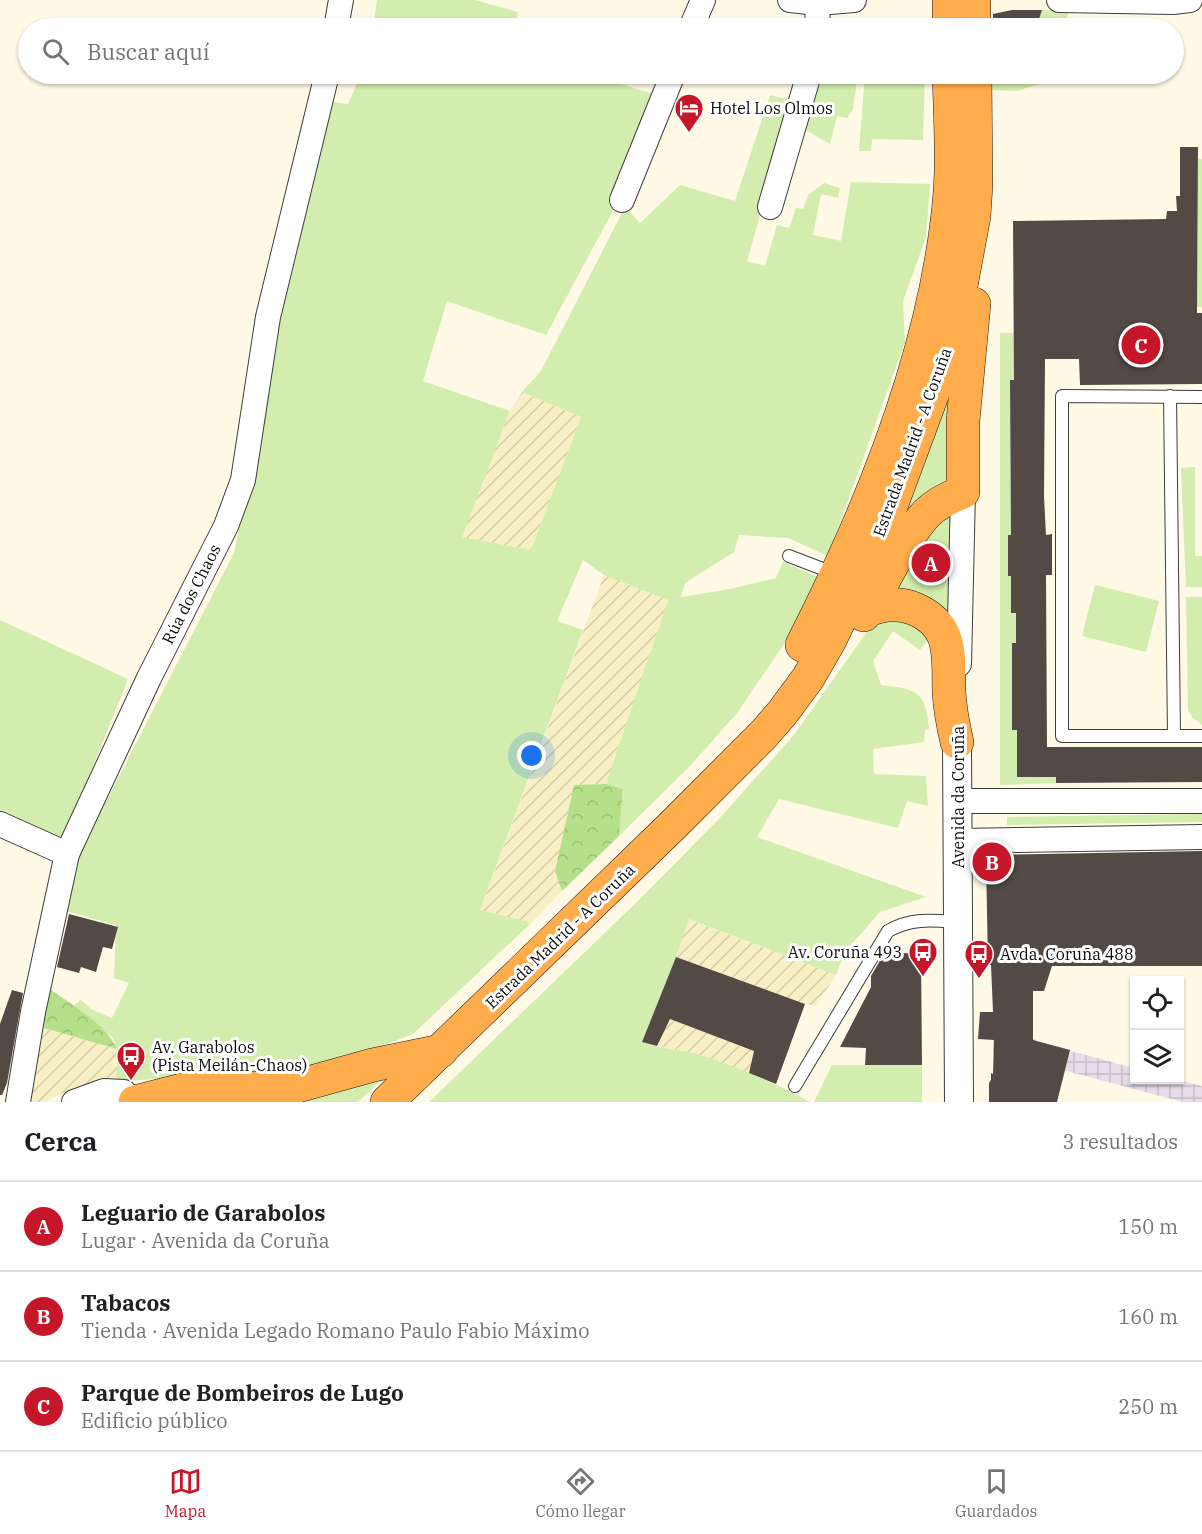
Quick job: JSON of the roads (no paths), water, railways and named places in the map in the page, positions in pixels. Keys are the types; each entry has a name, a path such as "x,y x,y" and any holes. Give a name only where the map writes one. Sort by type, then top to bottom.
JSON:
{"highway":[{"path":"949,0 949,18"},
{"path":"974,0 975,18"},
{"name":"Estrada Madrid - A Coruña","path":"729,767 783,682 836,574 885,458 906,396 927,322 940,261 950,192 950,84"},
{"name":"Estrada Madrid - A Coruña","path":"387,1102 672,826 771,726 808,678 830,640 881,533 938,380 954,318 974,216 975,84"},
{"path":"808,678 825,668 839,652 928,512 950,497 963,492 963,421 976,276 977,242 974,216"},
{"path":"866,610 892,604 909,606 926,614 940,627 946,638 949,657 951,720 957,742"},
{"path":"133,1102 182,1090 294,1087 373,1065 441,1051"}],"street":[{"path":"338,18 341,0"},
{"path":"696,18 703,0"},
{"path":"790,0 818,3 854,0"},
{"path":"1059,0 1173,2 1190,0"},
{"path":"817,18 818,3"},
{"name":"Rúa dos Chaos","path":"18,1102 33,1012 67,854 149,678 226,526 243,480 268,317 325,84"},
{"path":"622,200 669,84"},
{"path":"770,207 806,84"},
{"name":"Avenida da Coruña","path":"959,1102 957,742 963,492"},
{"path":"958,801 1202,801"},
{"path":"0,824 67,854"},
{"path":"959,841 1202,837"},
{"path":"74,1102 104,1091 124,1092 133,1102"}],"lane":[{"path":"1202,397 1062,396 1062,736 1202,736"},
{"path":"1170,396 1174,736"},
{"path":"789,556 836,574"},
{"path":"795,1086 888,931 903,923 929,920 957,922"}],"place":[{"name":"Hotel Los Olmos","path":"689,134"},
{"name":"Parque de Bombeiros de Lugo","path":"1141,345"},
{"name":"Leguario de Garabolos","path":"931,563"},
{"name":"Tabacos","path":"992,862"},
{"name":"Av. Coruña 493","path":"923,978"},
{"name":"Avda. Coruña 488","path":"979,980"},
{"name":"Av. Garabolos (Pista Meilán-Chaos)","path":"131,1082"}]}
